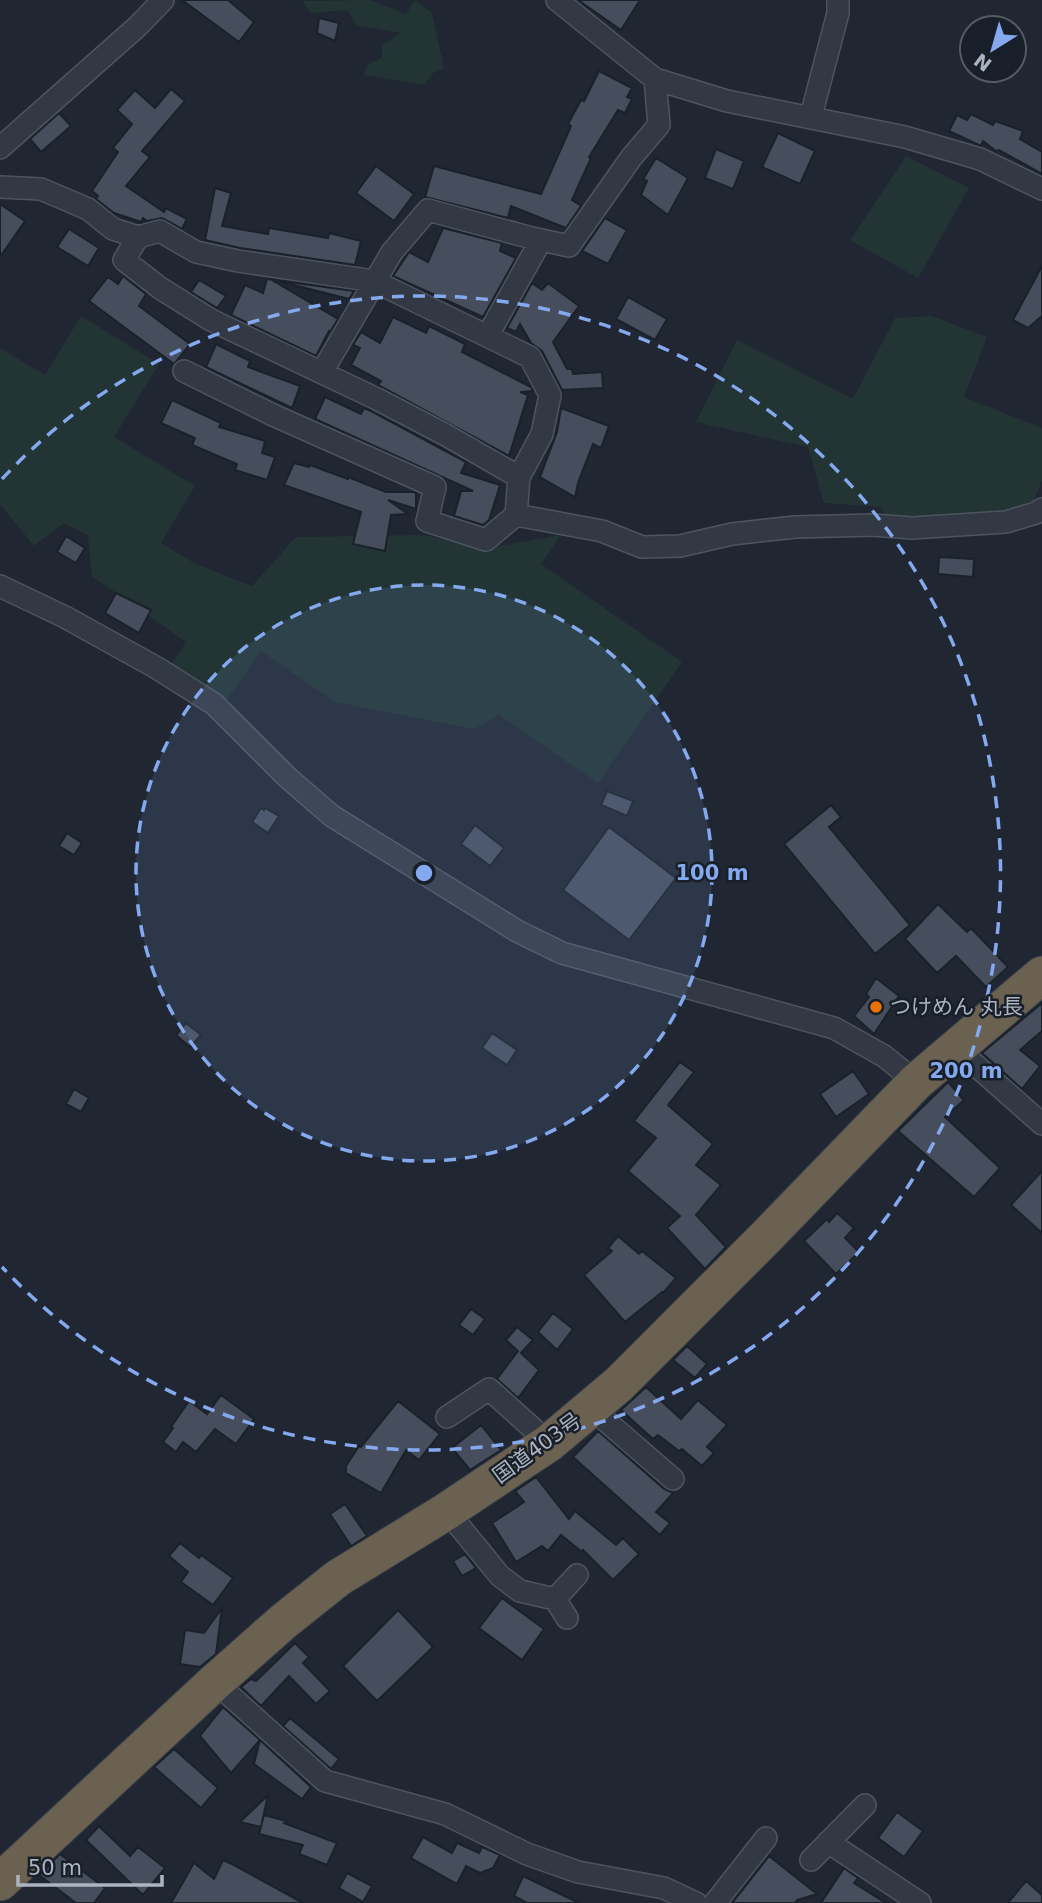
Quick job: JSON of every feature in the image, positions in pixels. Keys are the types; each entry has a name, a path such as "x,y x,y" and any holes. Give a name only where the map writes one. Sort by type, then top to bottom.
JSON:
{"highway":[{"name":"国道403号","path":"0,1882 284,1621 338,1578 447,1511 549,1443 619,1384 916,1082 1042,975"}],"street":[{"path":"0,148 138,26 163,0"},
{"path":"556,0 654,79 727,101 905,137 980,159 1042,189"},
{"path":"811,116 838,13 838,0"},
{"path":"322,372 392,252 428,209 569,246 631,158 659,125 654,79"},
{"path":"0,187 41,189 88,209 113,229 138,237 160,231 196,252 238,261 374,281 530,357 550,395 541,434 519,477 516,515 486,540 428,521 435,486 273,415 184,371"},
{"path":"138,237 124,260 160,288 211,320 446,435 519,477"},
{"path":"488,335 541,240"},
{"path":"516,515 601,531 642,547 680,546 732,534 795,527 873,525 912,528 1006,522 1042,509"},
{"path":"0,586 65,617 157,668 214,704 288,778 332,816 517,930 562,953 834,1028 884,1056 916,1082"},
{"path":"956,1048 1042,1124"},
{"path":"447,1417 489,1389 549,1443"},
{"path":"591,1408 673,1479"},
{"path":"447,1511 500,1576 520,1591 555,1599 567,1618"},
{"path":"555,1599 577,1575"},
{"path":"215,1682 325,1781 445,1814 527,1854 636,1894 664,1888 696,1903"},
{"path":"811,1860 865,1805"},
{"path":"715,1903 766,1838"},
{"path":"828,1842 897,1897 920,1903"}],"shaded area":[{"path":"371,0 406,14 415,0 432,13 444,68 433,73 424,85 364,75 367,65 382,58 382,45 401,33 357,25 347,10 311,13 302,1"},
{"path":"906,156 969,188 918,278 850,240"},
{"path":"81,316 159,364 114,437 195,486 161,543 194,563 252,586 296,537 424,535 484,549 561,535 541,564 682,662 598,783 499,715 474,729 335,702 261,651 221,708 167,671 186,642 92,576 88,535 64,523 34,546 0,504 0,348 45,375"},
{"path":"931,316 987,337 964,397 1042,428 1042,480 1025,524 886,519 882,507 824,503 808,447 696,422 737,340 853,399 895,318"}],"building":[{"path":"182,0 228,0 254,22 239,42"},
{"path":"578,0 640,0 621,30"},
{"path":"319,18 339,23 335,41 317,33"},
{"path":"599,71 632,88 627,97 632,99 625,113 618,110 589,157 591,158 572,200 581,206 566,228 511,206 508,218 425,197 434,166 541,194 571,126 568,124 581,100 584,101"},
{"path":"171,89 185,101 142,151 150,157 126,186 164,212 166,208 187,219 182,229 162,218 147,221 143,218 141,222 114,213 96,199 98,196 92,191 118,152 113,148 132,124 117,110 135,90 155,108"},
{"path":"59,113 71,126 41,152 30,139"},
{"path":"971,114 993,125 995,121 1023,131 1020,139 1042,152 1042,174 999,150 996,151 983,141 981,146 949,131 957,115 967,120"},
{"path":"778,133 815,151 800,184 762,167"},
{"path":"716,149 744,161 733,189 705,178"},
{"path":"656,158 688,178 668,215 641,195 647,181 643,179"},
{"path":"376,166 414,194 394,221 356,193"},
{"path":"215,188 231,193 222,226 268,234 269,228 328,238 329,233 361,241 355,265 240,248 205,240"},
{"path":"0,204 25,221 0,257"},
{"path":"605,218 627,230 608,264 582,251"},
{"path":"443,228 502,243 500,251 516,258 483,317 393,276 409,252 428,262"},
{"path":"69,229 99,248 88,266 57,247"},
{"path":"1042,266 1042,316 1028,328 1013,320"},
{"path":"123,276 146,294 139,306 190,344 174,364 89,301 108,277 118,284"},
{"path":"267,279 338,319 316,356 231,315 245,285 263,293"},
{"path":"199,280 226,296 217,308 191,292"},
{"path":"274,280 354,291 349,299"},
{"path":"532,283 542,290 548,283 579,306 553,342 567,369 572,369 573,374 602,372 603,388 562,390 542,351 531,343 520,324 516,332 507,328"},
{"path":"628,297 667,319 655,340 616,319"},
{"path":"393,317 426,333 429,326 465,344 462,352 531,387 533,391 520,392 528,395 509,456 378,385 381,381 351,365 360,348 353,345 361,332 380,343"},
{"path":"216,344 250,361 248,367 300,386 292,408 206,367"},
{"path":"325,397 361,414 364,408 371,411 466,462 461,473 500,485 489,520 483,525 454,516 461,491 473,491 315,419"},
{"path":"172,400 221,423 219,427 265,441 262,453 275,457 267,480 235,470 237,464 192,445 195,438 161,423"},
{"path":"561,408 609,426 601,448 593,444 575,497 540,477 557,432"},
{"path":"294,463 309,467 310,465 386,492 416,493 416,509 388,500 408,514 391,515 385,551 353,544 361,512 284,485"},
{"path":"66,536 85,548 76,563 57,552"},
{"path":"939,557 974,559 973,577 938,574"},
{"path":"116,593 151,610 139,633 105,613"},
{"path":"607,791 633,801 627,816 601,805"},
{"path":"831,805 841,817 829,827 910,925 875,954 784,844"},
{"path":"261,808 279,816 268,833 252,822"},
{"path":"475,825 504,848 490,866 461,844"},
{"path":"609,827 676,878 629,940 563,890"},
{"path":"67,833 82,843 74,855 59,846"},
{"path":"938,904 967,932 971,928 1008,967 986,987 956,956 937,973 905,939"},
{"path":"876,978 899,996 874,1034 854,1016 869,997 866,994"},
{"path":"1042,1003 1042,1031 1020,1050 1040,1066 1022,1089 982,1053"},
{"path":"186,1023 201,1035 190,1047 176,1035"},
{"path":"492,1033 517,1050 507,1065 482,1048"},
{"path":"680,1062 694,1072 668,1105 713,1144 696,1165 721,1185 696,1215 726,1247 705,1269 667,1228 680,1216 628,1171 656,1138 634,1121"},
{"path":"853,1071 869,1094 836,1117 820,1094"},
{"path":"948,1082 964,1100 945,1117 1000,1168 974,1197 898,1131"},
{"path":"74,1089 89,1098 81,1112 66,1104"},
{"path":"1042,1171 1042,1233 1011,1205"},
{"path":"837,1213 854,1228 845,1238 859,1252 836,1274 804,1241"},
{"path":"618,1236 639,1254 642,1251 676,1278 663,1293 625,1322 584,1275 612,1251 608,1248"},
{"path":"471,1309 485,1319 473,1335 459,1325"},
{"path":"553,1313 573,1329 557,1350 538,1332"},
{"path":"517,1327 533,1340 521,1353 539,1370 518,1398 497,1379 518,1351 506,1340"},
{"path":"687,1346 707,1364 695,1378 673,1360"},
{"path":"646,1387 681,1419 698,1400 727,1425 707,1447 714,1453 702,1466 682,1449 679,1451 658,1435 653,1439 621,1410"},
{"path":"221,1395 254,1419 236,1444 215,1429 196,1452 183,1442 176,1452 163,1442 189,1401 207,1414"},
{"path":"398,1401 440,1434 419,1460 406,1450 381,1493 346,1473 346,1466 359,1446 361,1447"},
{"path":"481,1425 501,1450 470,1470 452,1448"},
{"path":"598,1431 664,1489 673,1493 656,1512 670,1523 660,1535 573,1457"},
{"path":"536,1477 569,1519 575,1511 616,1545 623,1538 639,1554 613,1580 583,1550 582,1552 561,1535 548,1551 542,1546 516,1562 492,1523 524,1502 515,1491"},
{"path":"345,1504 367,1536 351,1546 330,1514"},
{"path":"180,1543 233,1578 213,1605 181,1582 188,1572 169,1556"},
{"path":"465,1554 476,1568 462,1576 453,1561"},
{"path":"502,1598 544,1629 522,1660 479,1628"},
{"path":"222,1608 216,1654 200,1667 180,1664 185,1630 204,1633"},
{"path":"398,1610 433,1647 377,1701 343,1666"},
{"path":"295,1643 309,1657 303,1663 330,1691 316,1704 289,1676 261,1706 241,1687 251,1679 256,1681"},
{"path":"223,1707 260,1740 231,1773 200,1736"},
{"path":"290,1718 339,1759 331,1769 283,1726"},
{"path":"260,1740 311,1787 302,1799 254,1764"},
{"path":"174,1749 218,1788 201,1808 154,1767"},
{"path":"268,1795 261,1827 240,1822"},
{"path":"897,1812 923,1831 904,1857 878,1838"},
{"path":"264,1815 286,1821 284,1823 337,1843 327,1865 299,1854 303,1845 259,1834"},
{"path":"99,1826 130,1856 138,1847 165,1868 143,1895 86,1840"},
{"path":"423,1837 452,1853 457,1843 479,1853 482,1847 500,1855 493,1868 480,1873 466,1866 457,1884 411,1858"},
{"path":"60,1854 105,1888 94,1903 76,1903 39,1875"},
{"path":"769,1856 817,1894 795,1903 732,1903"},
{"path":"223,1860 303,1903 171,1903 194,1863 214,1879"},
{"path":"844,1868 858,1878 854,1883 886,1903 821,1903"},
{"path":"347,1873 372,1886 363,1902 339,1888"},
{"path":"523,1876 579,1903 527,1903 514,1896"},
{"path":"1026,1881 1042,1895 1042,1903 1008,1903"}],"place":[{"name":"つけめん 丸長","path":"876,1007"}]}
